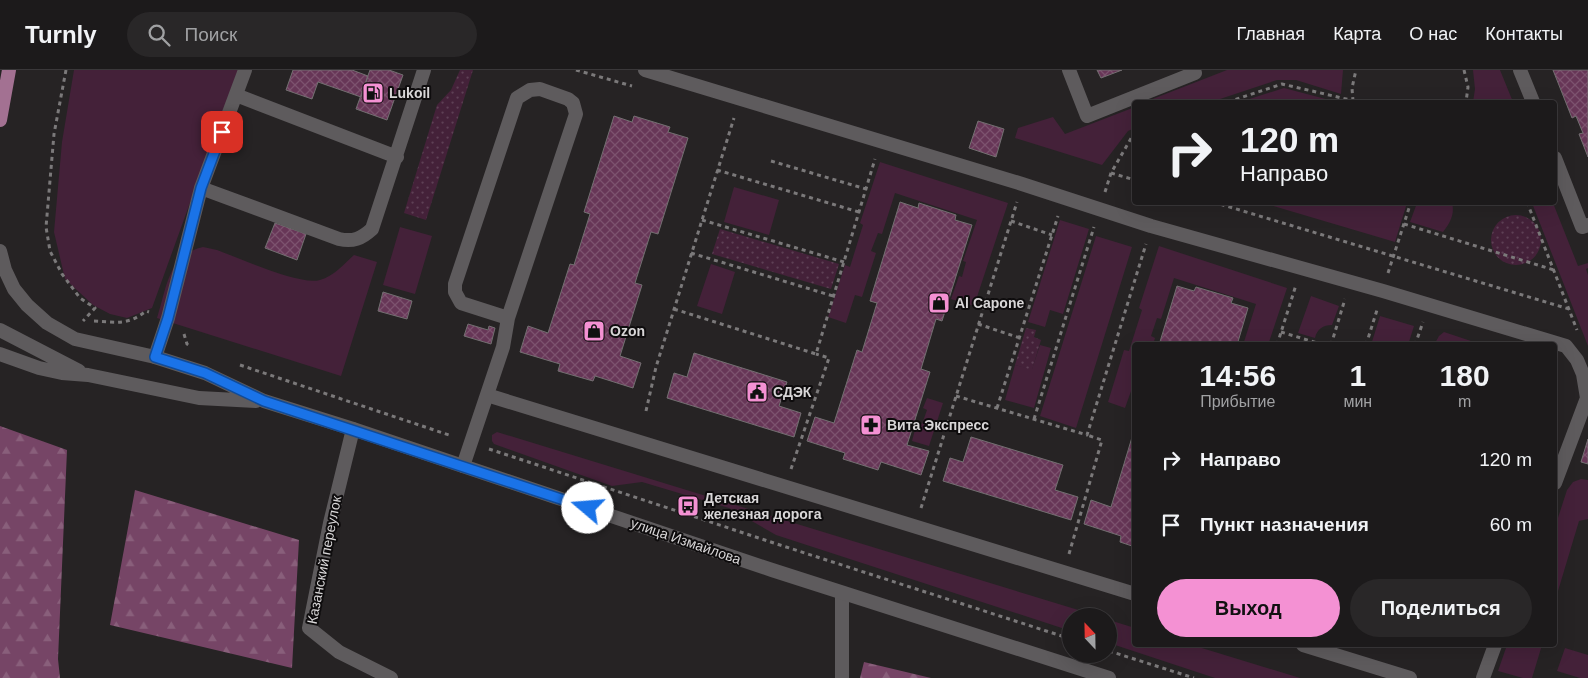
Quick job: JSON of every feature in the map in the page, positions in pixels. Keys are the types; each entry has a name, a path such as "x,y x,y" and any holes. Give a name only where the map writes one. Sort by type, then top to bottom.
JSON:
{"main road":[{"path":"0,120 9,70"},
{"path":"155,357 168,318 201,188 245,70"},
{"path":"201,188 339,239 348,241 358,239 372,229 424,70"},
{"path":"645,70 1022,184 1151,226 1351,282 1553,342"},
{"path":"1069,70 1086,116 1197,71"},
{"path":"1520,70 1532,100"},
{"path":"463,466 503,348 508,318 576,114 573,103 568,99 540,90 530,90 517,98 455,284 455,292 461,303 508,318"},
{"path":"236,95 396,157"},
{"path":"1557,163 1582,228 1588,225"},
{"name":"улица Измайлова","path":"0,251 5,270 14,289 47,322 75,339 155,357 205,373 264,401 842,593 1110,678"},
{"name":"улица Измайлова","path":"0,330 88,375"},
{"path":"1557,343 1566,346 1577,360 1583,374 1586,398 1557,478"},
{"name":"улица Измайлова","path":"0,354 39,368 62,373 88,375 199,398 264,401"},
{"path":"487,395 1132,593"},
{"name":"Казанский переулок","path":"353,429 330,523 309,628 339,652 391,678"},
{"path":"842,593 842,678"},
{"path":"1309,647 1410,678"},
{"path":"1483,678 1494,647"}],"path":[{"path":"66,70 54,134 46,227 50,251 62,274 80,298 94,308 82,321 124,323 136,319 146,311 185,324 184,334 187,344 194,348"},
{"path":"1353,100 1352,88 1356,70"},
{"path":"1464,70 1468,87 1466,100"},
{"path":"1234,100 1282,84 1345,100"},
{"path":"646,411 656,367 740,98"},
{"path":"1132,137 1111,173 1132,179"},
{"path":"816,354 881,142"},
{"path":"771,162 866,189"},
{"path":"718,170 859,212"},
{"path":"915,527 1022,184"},
{"path":"997,408 1064,198"},
{"path":"1223,205 1569,309"},
{"path":"1528,205 1578,332"},
{"path":"1034,419 1099,209"},
{"path":"702,220 844,262"},
{"path":"1011,221 1052,234"},
{"path":"1404,224 1555,270"},
{"path":"1087,435 1151,226"},
{"path":"692,253 833,296"},
{"path":"1278,342 1301,268"},
{"path":"1331,342 1351,282"},
{"path":"674,309 829,358 785,487"},
{"path":"978,324 1020,338"},
{"path":"1281,332 1314,342"},
{"path":"239,365 780,545 1062,636"},
{"path":"956,396 1102,440 1063,572"},
{"path":"1118,654 1194,678"}],"shaded area":[{"path":"74,70 238,70 152,308 127,318 110,314 93,305 65,279 54,232 62,142"},
{"path":"460,70 473,70 426,220 404,213 437,105 451,90"},
{"path":"1227,70 1343,70 1341,94 1296,80 1277,80 1217,100 1150,100"},
{"path":"1473,70 1500,70 1512,100 1473,100 1475,89"},
{"path":"1284,88 1329,100 1246,100"},
{"path":"1132,108 1132,129 1128,131 1102,165 1015,138 1018,128 1053,117 1065,134"},
{"path":"880,162 1008,203 974,306 951,299 959,276 962,277 966,262 963,261 977,220 895,193 882,234 878,233 871,251 876,253 862,297 855,295 846,323 828,317 845,265 850,267 863,225 860,223"},
{"path":"734,187 779,200 769,235 724,222"},
{"path":"1270,205 1406,205 1395,242"},
{"path":"1416,205 1452,205 1451,218 1443,232 1410,222"},
{"path":"1533,205 1554,205 1578,266 1588,263 1588,268 1586,269 1588,275 1588,346"},
{"path":"1511,215 1521,215 1534,222 1541,235 1541,245 1534,258 1521,265 1511,265 1502,261 1495,254 1491,245 1491,235 1495,226 1502,219"},
{"path":"1060,220 1089,229 1063,314 1050,310 1045,327 1028,322"},
{"path":"400,227 432,236 415,294 383,285"},
{"path":"720,229 839,264 831,289 712,254"},
{"path":"1096,236 1132,247 1076,428 1040,416"},
{"path":"1159,246 1287,288 1269,342 1244,342 1256,304 1174,278 1161,319 1157,318 1151,336 1155,338 1154,342 1132,342 1132,388 1125,408 1108,402 1124,350 1129,351 1142,310 1139,308"},
{"path":"203,247 217,250 284,275 311,281 330,276 354,255 377,262 341,376 157,318 167,284 176,265 182,257 191,251"},
{"path":"711,264 735,272 722,314 697,306"},
{"path":"1311,296 1339,306 1332,325 1321,328 1315,338 1298,333"},
{"path":"1380,316 1414,326 1409,342 1372,342"},
{"path":"1026,328 1036,330 1034,337 1041,340 1032,370 1015,365"},
{"path":"1444,332 1474,342 1436,342"},
{"path":"1040,345 1051,348 1034,408 1005,400 1015,365 1032,369"},
{"path":"927,398 943,403 929,446 912,441 917,422 922,424 927,410 923,408"},
{"path":"497,432 1072,608 1062,608 1062,628 776,535 729,508 642,482 612,486 494,444 492,435"},
{"path":"1581,479 1588,480 1588,519 1579,521 1557,594 1557,521 1567,490 1573,482"},
{"path":"1118,623 1132,627 1132,647 1199,647 1300,678 1215,678 1118,646"},
{"path":"1506,647 1541,647 1532,678 1523,678 1498,671"},
{"path":"1565,648 1588,655 1588,678 1580,678 1557,671"}],"green space":[{"path":"0,426 67,450 58,659 60,678 0,678"},
{"path":"135,490 299,540 292,668 110,625"},
{"path":"864,662 931,678 860,678"}],"building":[{"path":"293,70 352,70 368,76 361,97 318,82 312,99 286,90"},
{"path":"370,70 389,70 403,75 387,120 356,109"},
{"path":"1097,70 1122,70 1101,78"},
{"path":"1553,70 1588,70 1588,157 1579,134 1583,133 1576,116 1572,118"},
{"path":"614,116 632,122 634,116 670,127 668,132 688,138 658,234 651,232 635,283 642,285 620,356 641,363 633,388 595,376 593,381 558,371 560,364 520,352 528,326 548,333 570,264 574,265 590,214 584,212"},
{"path":"978,121 1004,129 996,157 969,148"},
{"path":"900,202 918,208 919,203 956,215 955,220 972,225 942,321 936,319 921,369 930,372 907,445 929,451 921,475 881,462 878,470 843,459 845,453 807,441 815,417 834,423 857,350 862,352 877,303 870,301"},
{"path":"275,223 306,234 297,260 265,248"},
{"path":"1177,286 1194,291 1196,287 1233,298 1231,303 1248,308 1238,342 1160,342"},
{"path":"383,292 412,301 407,319 378,311"},
{"path":"468,324 488,330 489,326 495,328 491,344 464,336"},
{"path":"694,353 787,382 779,406 801,413 794,437 667,398 674,373 687,377"},
{"path":"971,437 1063,465 1055,490 1078,497 1071,520 943,481 950,458 963,462"},
{"path":"1132,437 1132,546 1120,542 1121,536 1084,524 1091,500 1111,507"},
{"path":"1588,439 1588,464 1581,462"}],"place":[{"name":"Lukoil","path":"373,93"},
{"name":"Al Capone","path":"939,303"},
{"name":"Ozon","path":"594,331"},
{"name":"СДЭК","path":"757,392"},
{"name":"Вита Экспресс","path":"871,425"},
{"name":"Детская железная дорога","path":"688,506"}],"route":[{"path":"222,132 201,188 168,318 155,357 205,373 264,401 588,508"}]}
